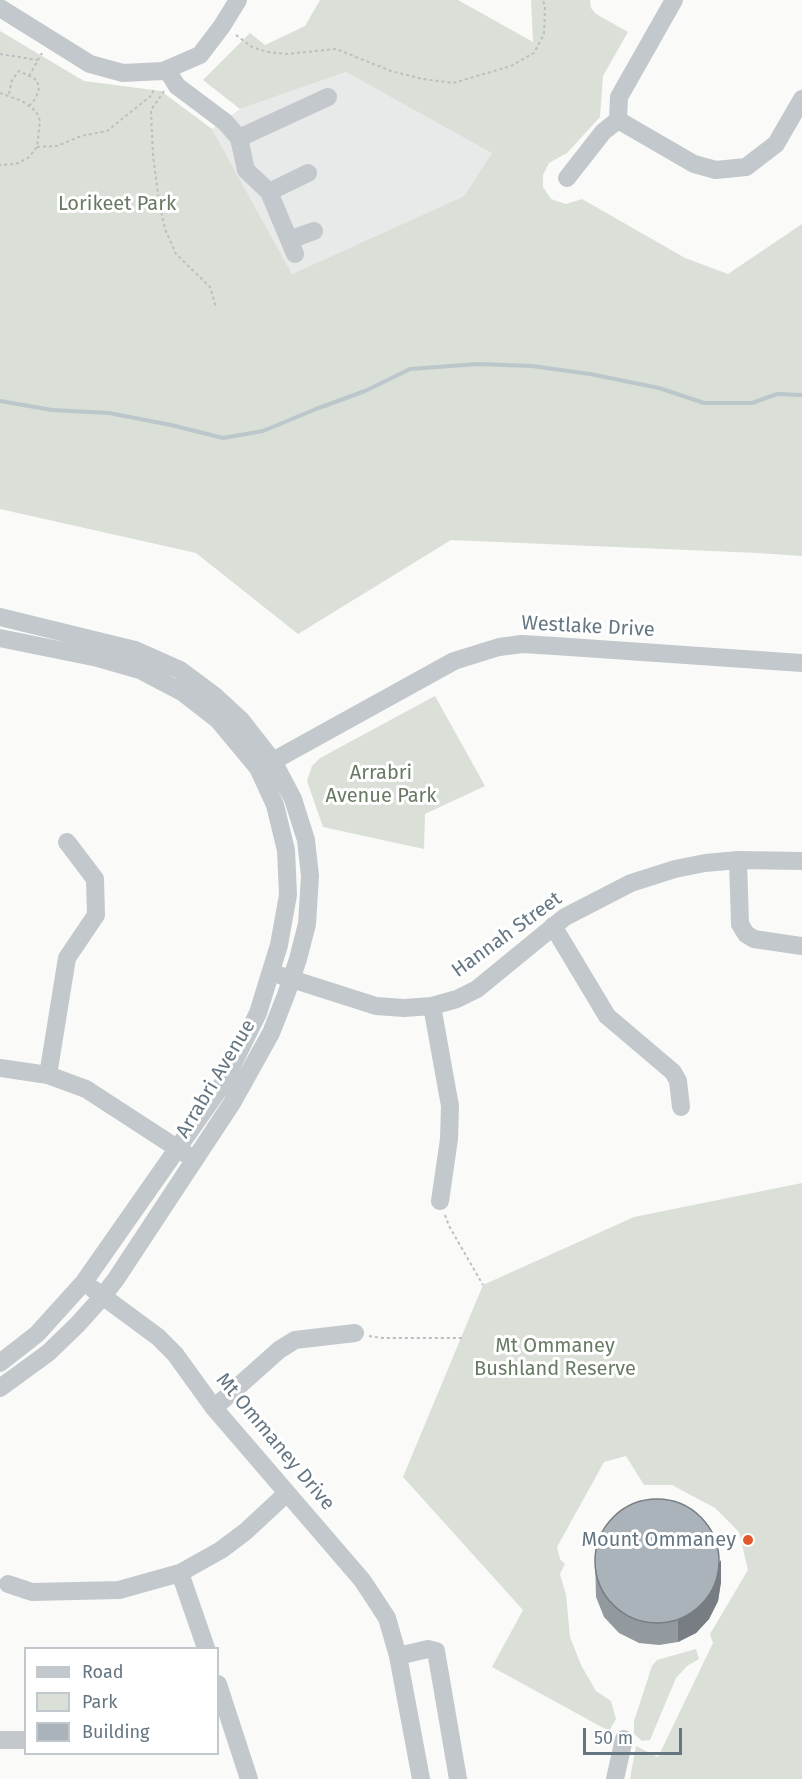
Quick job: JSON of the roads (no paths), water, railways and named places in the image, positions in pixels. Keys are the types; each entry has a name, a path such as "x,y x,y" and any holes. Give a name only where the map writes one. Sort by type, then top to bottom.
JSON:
{"street":[{"path":"0,8 90,64 123,74 170,75 200,55 222,27 238,0"},
{"path":"567,178 603,132 618,120 619,97 674,0"},
{"path":"170,75 177,86 225,122 239,138 246,170 269,192 292,247 314,231"},
{"path":"239,138 328,97"},
{"path":"618,120 694,164 716,170 746,166 776,144 802,99"},
{"path":"269,192 308,173"},
{"name":"Arrabri Avenue","path":"0,617 135,650 180,670 199,682 227,706 266,765 293,799 306,840 310,876 307,924 292,979 271,1034 256,1063 103,1296 48,1353 0,1388"},
{"name":"Arrabri Avenue","path":"0,638 98,658 140,670 182,692 218,720 266,765 286,850 288,895 279,945 258,1013 228,1074 84,1282 37,1334 0,1363"},
{"name":"Westlake Drive","path":"266,765 454,661 499,647 522,644 802,663"},
{"path":"48,1075 67,958 96,915 94,879 67,842"},
{"path":"738,860 740,924 746,934 754,939 802,946"},
{"name":"Hannah Street","path":"271,973 376,1006 404,1008 432,1006 457,999 477,989 565,917 631,883 675,869 705,863 738,860 802,861"},
{"path":"553,926 607,1017 673,1072 678,1081 681,1107"},
{"path":"432,1006 450,1106 449,1139 440,1201"},
{"path":"0,1068 48,1075 86,1089 194,1159"},
{"name":"Mt Ommaney Drive","path":"84,1282 158,1338 175,1354 214,1408 374,1598 387,1618 398,1656 422,1779"},
{"path":"214,1408 279,1350 295,1340 355,1332"},
{"path":"8,1584 32,1592 119,1590 180,1573 221,1550 245,1532 287,1493"},
{"path":"180,1573 206,1647"},
{"path":"398,1656 428,1649 436,1652 439,1657 458,1779"},
{"path":"219,1687 249,1779"},
{"path":"615,1779 624,1739"},
{"path":"0,1740 24,1740"}],"waterway":[{"path":"0,401 52,410 109,413 223,438 263,431 365,391 410,369 478,364 532,366 590,374 659,388 704,403 752,403 777,394 802,395"}],"place":[{"name":"Mount Ommaney","path":"748,1540"}],"park label":[{"name":"Lorikeet Park","path":"117,204"},
{"name":"Arrabri Avenue Park","path":"381,784"},
{"name":"Mt Ommaney Bushland Reserve","path":"555,1358"}]}
